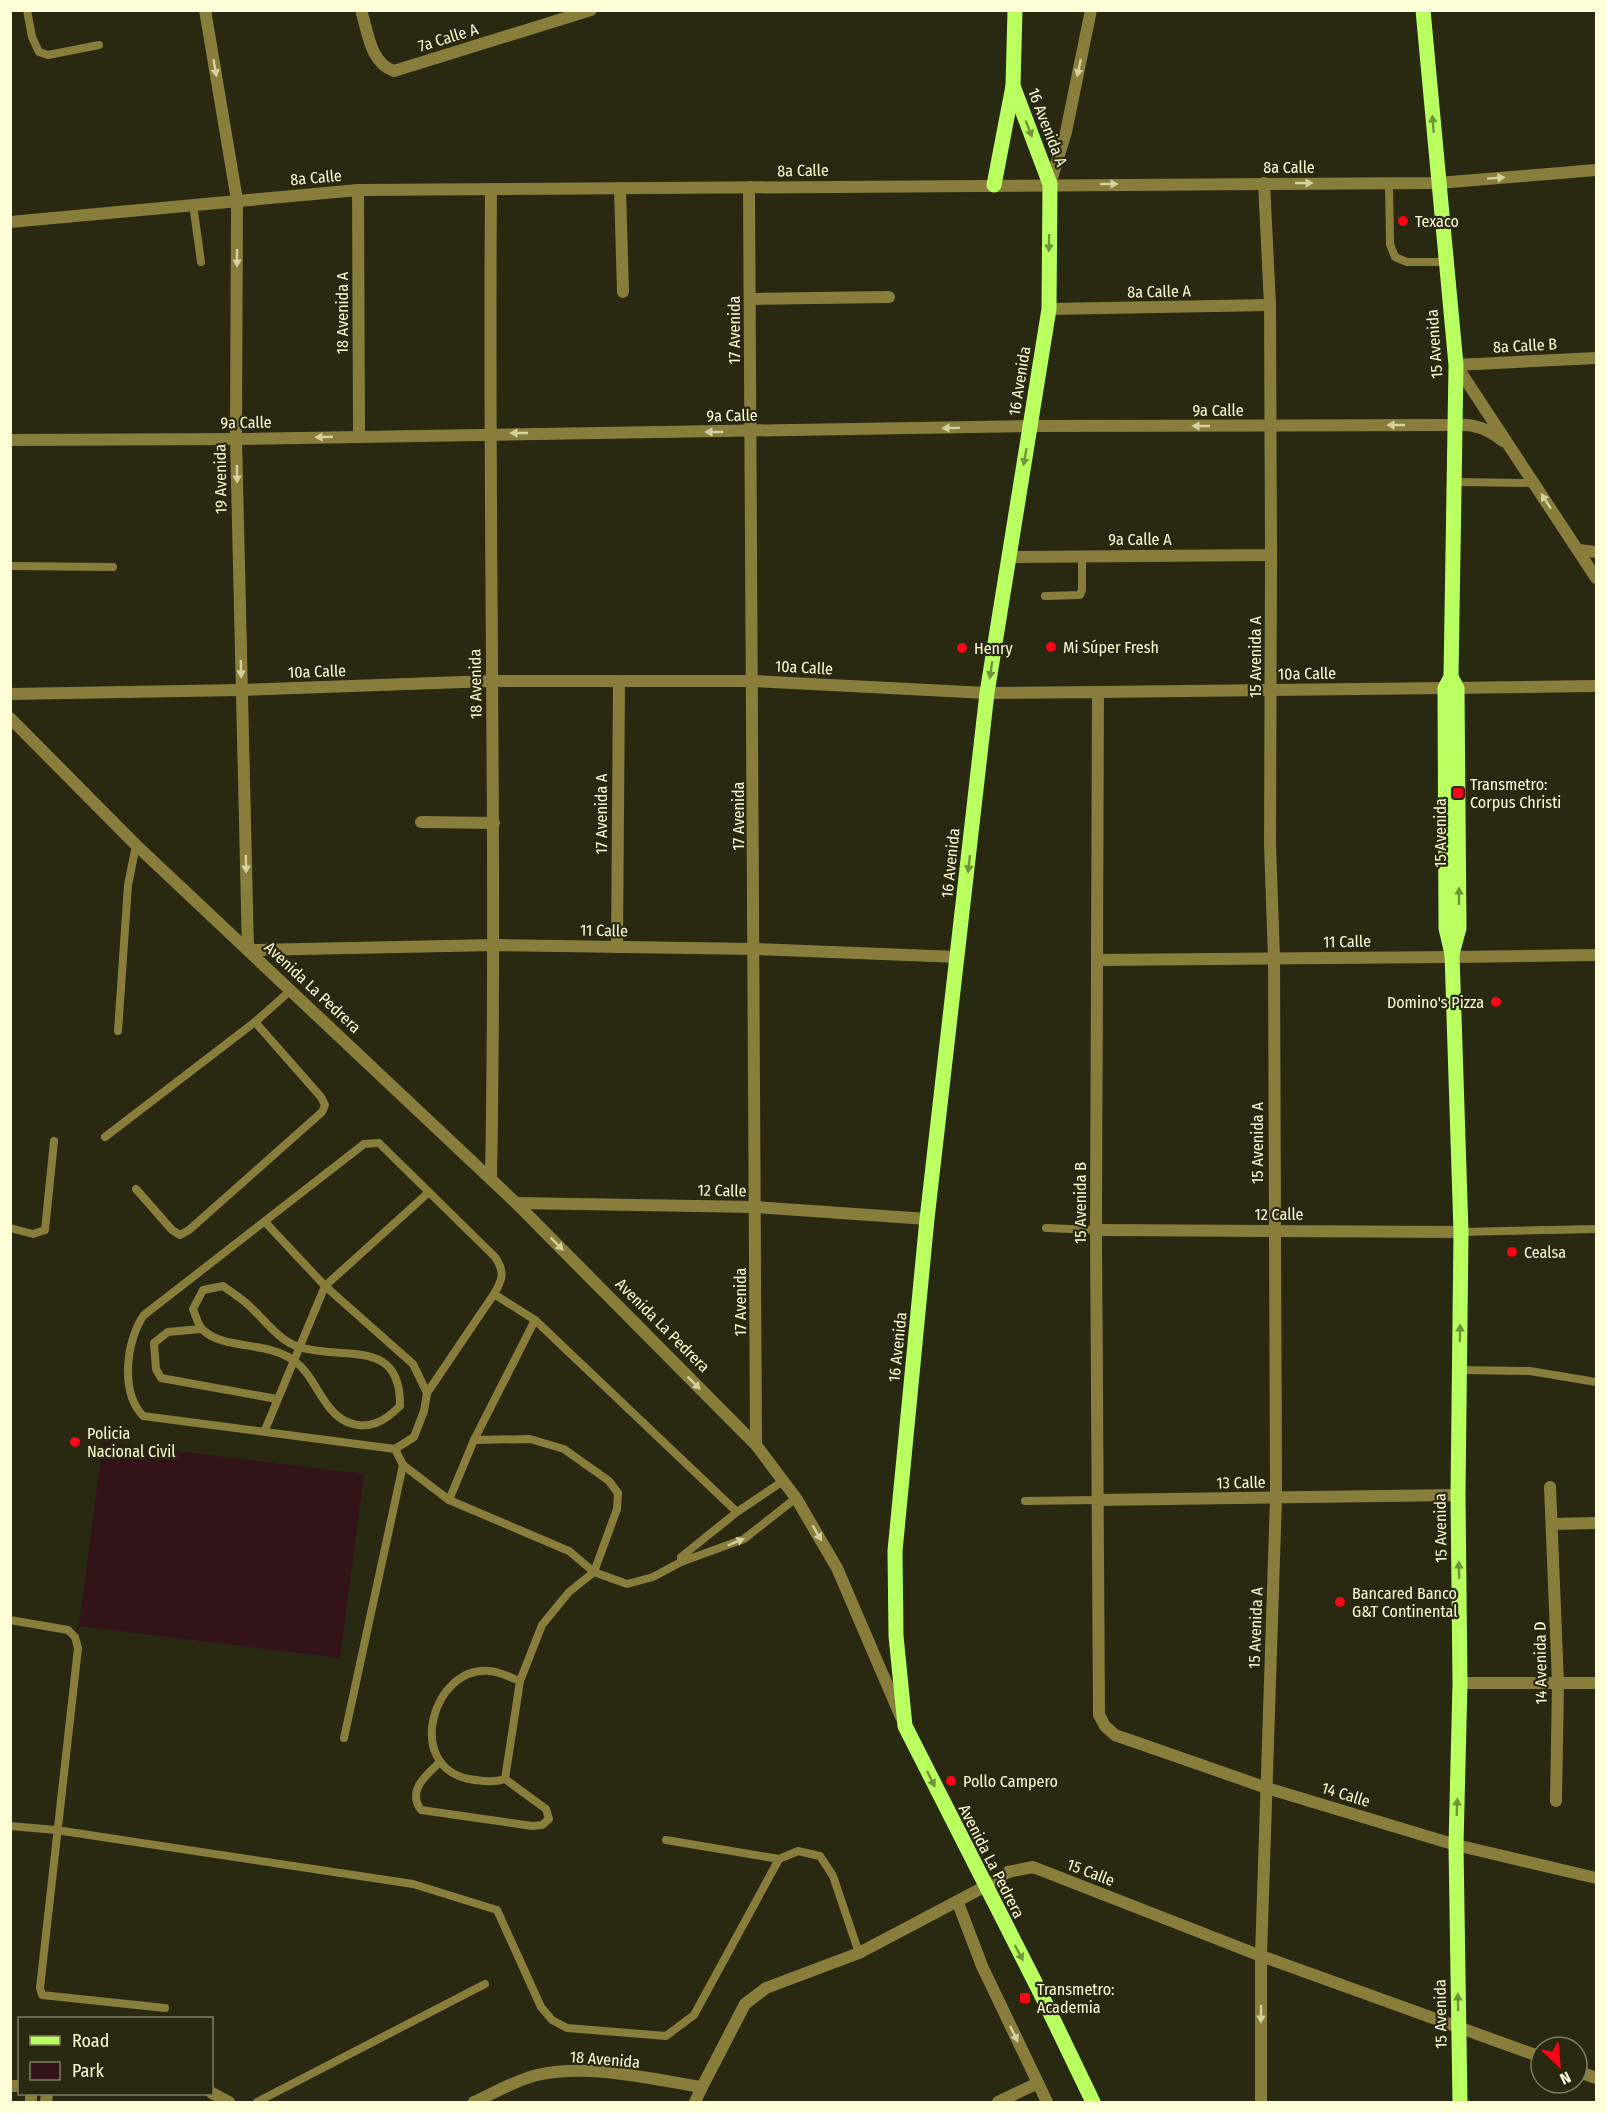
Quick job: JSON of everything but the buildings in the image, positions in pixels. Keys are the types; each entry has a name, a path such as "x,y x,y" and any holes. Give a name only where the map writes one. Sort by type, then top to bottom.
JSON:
{"main road":[{"name":"16 Avenida A","path":"1015,10 1013,86 1050,184"},
{"name":"15 Avenida","path":"1423,10 1456,364 1446,928 1452,955 1461,1232 1458,1495 1460,1683 1456,1845 1460,2103"},
{"path":"994,185 1013,86"},
{"name":"16 Avenida","path":"905,1726 896,1636 895,1551 927,1219 987,693 1049,309 1050,184"},
{"name":"Avenida La Pedrera","path":"905,1726 984,1887 1040,1992 1093,2103"}],"street":[{"name":"19 Avenida","path":"205,10 237,200 236,439 248,950"},
{"name":"7a Calle A","path":"361,10 376,60 384,68 394,71 591,10"},
{"name":"16 Avenida","path":"1050,184 1066,132 1090,10"},
{"name":"8a Calle","path":"10,222 358,190 1438,183 1596,170"},
{"name":"15 Avenida A","path":"1261,2103 1261,1956 1276,1498 1273,1230 1274,958 1270,844 1272,426 1270,305 1264,183"},
{"name":"17 Avenida","path":"749,187 754,681 756,1445"},
{"path":"620,188 623,292"},
{"name":"18 Avenida","path":"491,189 489,433 495,945 491,1179"},
{"name":"18 Avenida A","path":"358,190 359,436"},
{"path":"751,299 889,297"},
{"name":"8a Calle A","path":"1049,309 1270,305"},
{"name":"8a Calle B","path":"1456,364 1596,358"},
{"path":"1456,364 1596,578"},
{"name":"9a Calle","path":"10,440 236,439 489,433 1030,426 1466,424 1480,426 1492,432 1511,448"},
{"path":"1578,550 1596,552"},
{"name":"9a Calle A","path":"1008,557 1272,555"},
{"name":"10a Calle","path":"10,694 241,690 491,681 754,681 987,693 1272,690 1451,684 1596,686"},
{"name":"17 Avenida A","path":"617,947 619,681"},
{"name":"15 Avenida B","path":"1098,692 1096,1230 1099,1715"},
{"name":"Avenida La Pedrera","path":"10,718 136,845 516,1203 756,1445 796,1498 837,1568 905,1726"},
{"path":"421,822 494,823"},
{"name":"11 Calle","path":"248,950 495,945 755,949 958,957"},
{"name":"11 Calle","path":"1098,960 1452,955 1596,956"},
{"name":"12 Calle","path":"516,1203 756,1208 927,1219"},
{"name":"12 Calle","path":"1096,1230 1461,1232"},
{"name":"14 Avenida D","path":"1550,1487 1558,1683 1556,1802"},
{"name":"13 Calle","path":"1098,1500 1458,1495"},
{"path":"1552,1524 1595,1523"},
{"path":"1460,1683 1596,1683"},
{"name":"14 Calle","path":"1099,1715 1105,1726 1115,1735 1267,1788 1456,1845 1596,1878"},
{"name":"15 Calle","path":"695,2103 745,2004 765,1988 859,1953 958,1903 1008,1872 1033,1867 1261,1956 1459,2025 1529,2052"},
{"path":"958,1903 982,1966 1047,2103"},
{"name":"18 Avenida","path":"474,2103 535,2075 563,2070 591,2071 702,2087"},
{"path":"998,2103 1038,2083"},
{"path":"213,2094 229,2103"}],"lane":[{"path":"27,10 32,37 39,52 48,55 99,45"},
{"path":"1389,183 1390,244 1395,257 1407,262 1445,262"},
{"path":"193,204 201,262"},
{"path":"1455,482 1534,483"},
{"path":"1045,597 1080,595 1082,556"},
{"path":"10,566 113,567"},
{"path":"118,1031 128,885 136,845"},
{"path":"105,1137 255,1022 291,990"},
{"path":"136,1189 172,1230 180,1235 189,1230 322,1112 325,1105 321,1097 255,1022"},
{"path":"10,1228 33,1234 45,1230 54,1141"},
{"path":"379,1143 429,1192 495,1257 503,1268 502,1281 427,1393 424,1411 414,1437 395,1449 143,1416 134,1407 129,1365 136,1326 144,1315 364,1144 379,1143"},
{"path":"265,1431 325,1286 429,1192"},
{"path":"265,1222 325,1286 413,1364 427,1393"},
{"path":"1046,1228 1096,1230"},
{"path":"1461,1232 1596,1229"},
{"path":"224,1286 248,1304 272,1330 298,1347 370,1356 389,1365 400,1388 400,1406 385,1421 365,1426 346,1421 329,1405 295,1360 266,1347 216,1339 201,1329 193,1310 203,1290 224,1286"},
{"path":"494,1294 535,1320 737,1512"},
{"path":"449,1500 474,1440 535,1320"},
{"path":"201,1329 168,1332 154,1342 156,1369 161,1378 277,1399"},
{"path":"1459,1370 1530,1371 1596,1382"},
{"path":"474,1440 530,1439 564,1449 609,1481 618,1493 617,1509 594,1572 569,1592 542,1624 520,1681 505,1779"},
{"path":"395,1449 403,1465 449,1500 569,1551 594,1572 627,1584 653,1577 681,1562 744,1539 796,1498"},
{"path":"344,1738 403,1465"},
{"path":"681,1562 681,1557 737,1512 783,1481"},
{"name":"13 Calle","path":"1025,1501 1098,1500"},
{"path":"10,1620 68,1630 75,1637 78,1648 56,1830 40,1988 42,1995 49,1998 165,2008"},
{"path":"439,1763 420,1780 416,1803 421,1810 532,1826 542,1825 549,1819 546,1809 505,1779 482,1781 454,1776 439,1763 429,1732 439,1701 461,1676 489,1671 520,1681"},
{"path":"10,1826 56,1830 413,1884 497,1910 541,2007 552,2020 567,2028 666,2036 694,2015 779,1859"},
{"path":"666,1840 779,1859 798,1851 820,1856 833,1876 859,1953"},
{"path":"257,2103 485,1984"}],"green space":[{"path":"103,1442 364,1474 340,1658 79,1626"}],"place":[{"name":"Texaco","path":"1403,221"},
{"name":"Mi Súper Fresh","path":"1051,647"},
{"name":"Henry","path":"962,648"},
{"name":"Transmetro: Corpus Christi","path":"1458,793"},
{"name":"Domino's Pizza","path":"1496,1002"},
{"name":"Cealsa","path":"1512,1252"},
{"name":"Policia Nacional Civil","path":"75,1442"},
{"name":"Bancared Banco G&T Continental","path":"1340,1602"},
{"name":"Pollo Campero","path":"951,1781"},
{"name":"Transmetro: Academia","path":"1025,1998"}]}
